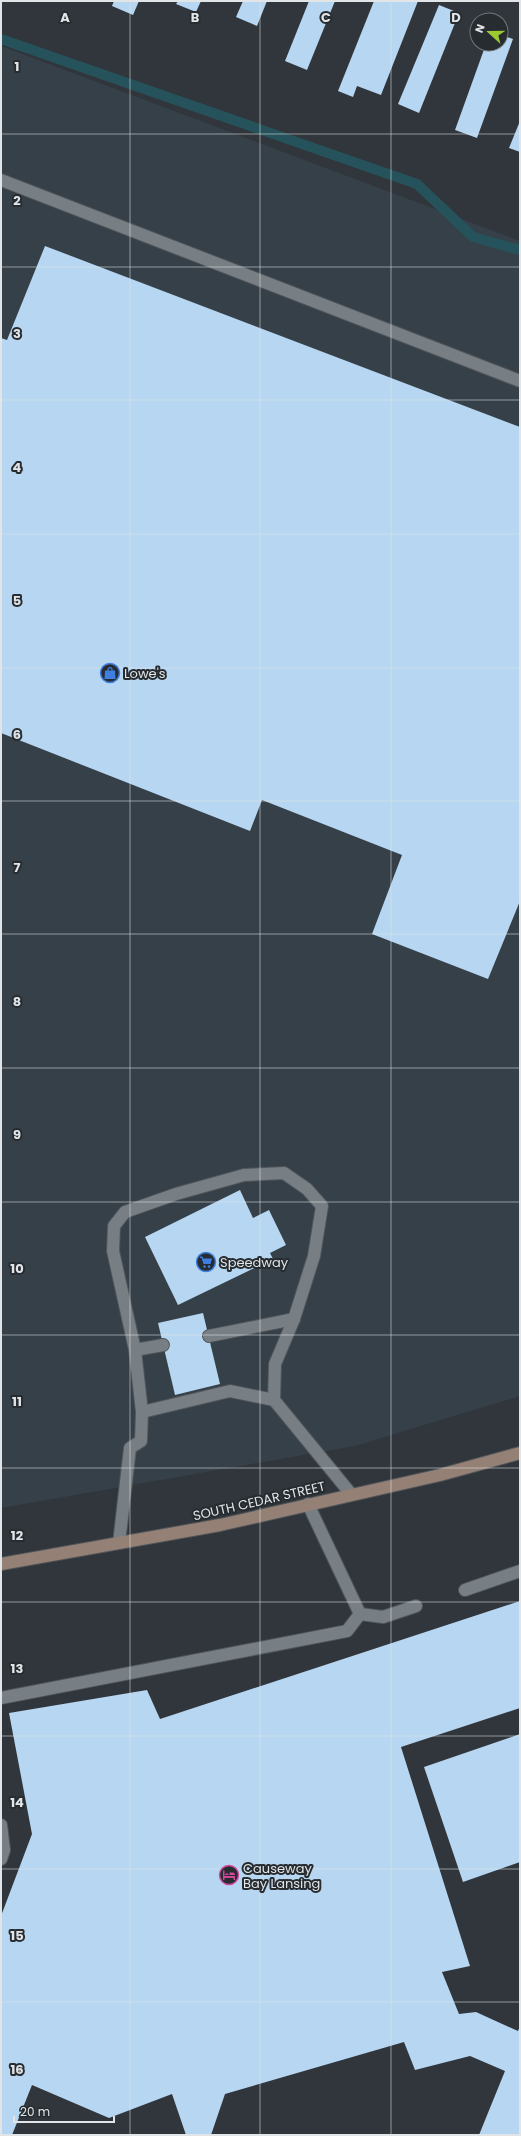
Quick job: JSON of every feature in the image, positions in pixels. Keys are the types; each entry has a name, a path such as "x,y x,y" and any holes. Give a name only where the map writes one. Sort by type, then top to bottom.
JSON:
{"main road":[{"name":"SOUTH CEDAR STREET","path":"1,1564 220,1525 440,1475 520,1453"}],"lane":[{"path":"1,180 520,382"},
{"path":"119,1543 130,1448 141,1441 142,1412 135,1350 113,1251 114,1226 125,1212 176,1194 244,1175 284,1173 307,1189 322,1206 314,1256 294,1319 275,1364 274,1400 280,1410 351,1494"},
{"path":"209,1336 294,1319"},
{"path":"135,1350 163,1344"},
{"path":"142,1412 230,1391 274,1400"},
{"path":"308,1504 360,1614"},
{"path":"465,1590 520,1571"},
{"path":"360,1614 382,1617 416,1606"},
{"path":"1,1698 346,1631 360,1614"},
{"path":"1,1825 4,1850 1,1859"}],"shaded area":[{"path":"1,46 520,241 520,1396 355,1446 1,1508"}],"building":[{"path":"114,1 139,1 133,15 112,6"},
{"path":"178,1 201,1 196,12 176,4"},
{"path":"243,1 267,1 257,26 236,17"},
{"path":"309,1 335,1 307,70 285,61"},
{"path":"374,1 418,1 381,95 357,86 353,97 338,91"},
{"path":"439,5 459,13 419,113 398,104"},
{"path":"509,38 513,39 509,50"},
{"path":"483,52 508,52 477,138 455,130"},
{"path":"520,121 520,152 509,148"},
{"path":"45,246 520,427 520,901 488,979 372,934 402,855 262,800 250,831 1,733 1,338 7,340"},
{"path":"240,1190 253,1218 269,1210 286,1245 270,1253 273,1259 178,1305 145,1237"},
{"path":"203,1313 220,1384 175,1395 158,1323"},
{"name":"Causeway Bay Lansing","path":"520,1601 520,1708 401,1747 470,1966 442,1972 459,2014 476,2012 518,2031 520,2026 520,2135 479,2135 505,2071 470,2056 415,2070 404,2042 225,2094 211,2135 186,2135 172,2094 109,2118 32,2085 12,2135 1,2135 1,1916 32,1834 9,1713 147,1690 160,1719"},
{"path":"520,1734 520,1862 463,1882 424,1767"}],"waterway":[{"path":"1,39 417,184 473,237 520,250"}],"place":[{"name":"Lowe's","path":"110,673"},
{"name":"Speedway","path":"206,1262"},
{"name":"Causeway Bay Lansing","path":"229,1875"}]}
